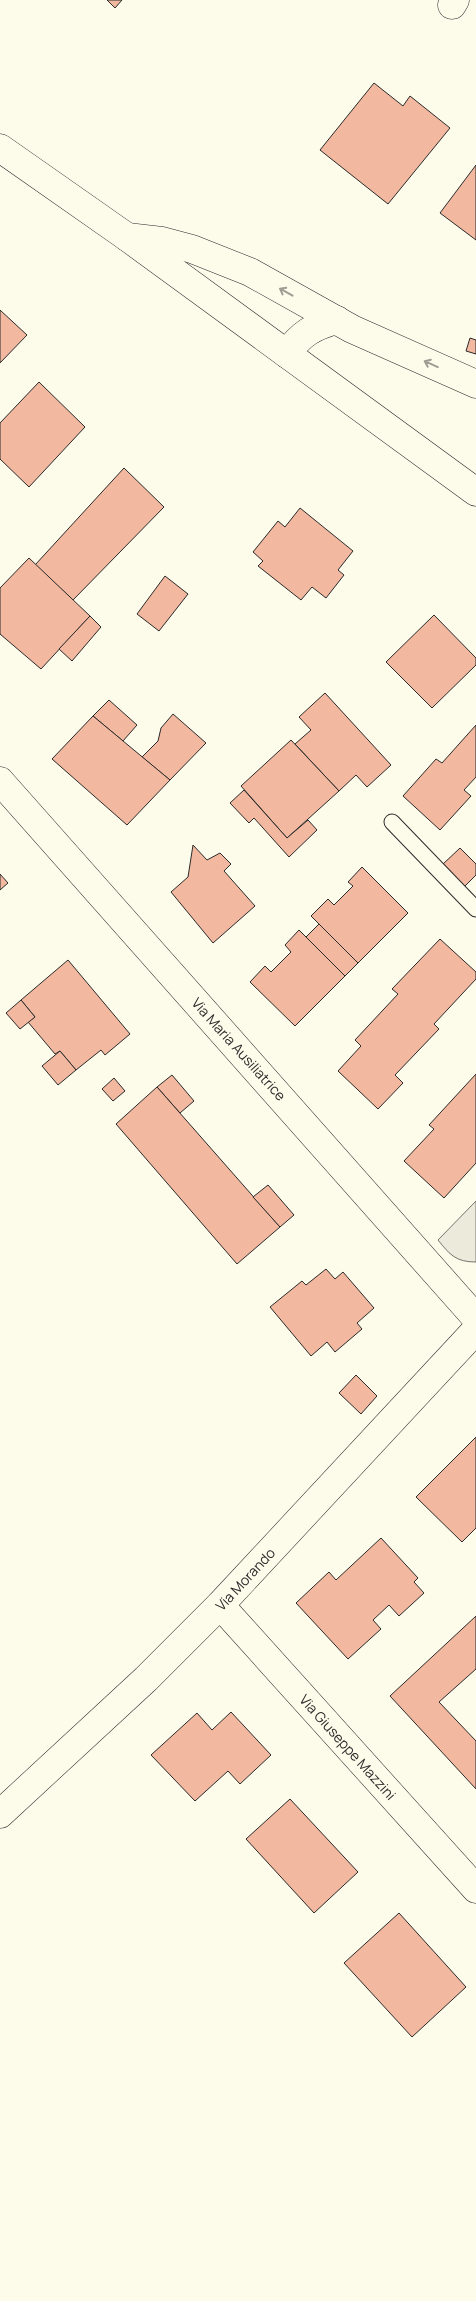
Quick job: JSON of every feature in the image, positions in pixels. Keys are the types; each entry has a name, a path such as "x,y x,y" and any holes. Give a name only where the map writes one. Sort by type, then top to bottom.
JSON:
{"street":[{"path":"0,148 127,237 476,492"},
{"path":"127,237 162,241 192,249 250,272 337,320 476,384"},
{"path":"287,354 305,332 322,324 337,320"},
{"name":"Via Maria Ausiliatrice","path":"0,781 476,1318"},
{"name":"Via Morando","path":"0,1814 146,1679 220,1605 476,1330"},
{"name":"Via Giuseppe Mazzini","path":"220,1605 476,1889"}],"lane":[{"path":"392,822 476,909"}],"shaded area":[{"path":"476,1201 476,1262 469,1262 454,1257 438,1240"}],"building":[{"path":"107,0 122,0 115,8"},
{"path":"374,83 403,106 410,96 450,128 388,204 320,150"},
{"path":"476,165 476,240 440,213"},
{"path":"0,310 27,335 0,363"},
{"path":"470,338 476,340 476,354 466,351"},
{"path":"39,382 85,427 29,487 0,459 0,423"},
{"path":"124,468 164,507 73,600 35,565"},
{"path":"300,508 353,551 338,570 344,575 326,598 312,587 301,600 258,566 263,561 253,552 278,521 285,527"},
{"path":"29,558 90,616 41,669 0,634 0,588"},
{"path":"165,576 188,594 159,631 137,614"},
{"path":"434,615 476,658 476,665 432,708 386,662"},
{"path":"90,616 101,627 72,661 59,649"},
{"path":"325,693 391,765 367,787 356,775 339,791 295,744 311,730 299,717"},
{"path":"109,700 137,725 123,741 93,716"},
{"path":"173,714 206,743 170,780 142,757 158,741 161,728"},
{"path":"93,716 170,780 127,825 52,759"},
{"path":"476,725 476,777 464,790 471,796 440,830 403,796 436,759 442,763"},
{"path":"291,740 339,791 287,838 241,786"},
{"path":"244,790 287,838 308,820 317,830 289,857 254,818 249,823 230,803"},
{"path":"193,845 207,860 220,853 231,864 224,871 255,906 213,943 171,892 188,877"},
{"path":"460,848 476,864 476,875 464,887 442,865"},
{"path":"362,867 408,913 358,963 311,916 328,899 334,905 353,886 348,882"},
{"path":"0,874 8,883 0,890"},
{"path":"319,924 358,963 345,976 306,937"},
{"path":"299,930 345,976 295,1026 250,982 265,966 271,972 291,952 285,945"},
{"path":"440,939 476,972 476,979 434,1024 439,1029 395,1075 403,1083 378,1109 338,1071 361,1046 355,1040 398,994 392,989"},
{"path":"68,960 130,1034 105,1055 101,1050 76,1070 60,1051 55,1054 28,1022 35,1017 21,1000"},
{"path":"21,1000 35,1017 20,1029 6,1013"},
{"path":"60,1051 76,1070 58,1085 42,1066"},
{"path":"476,1074 476,1163 444,1198 404,1161 434,1129 429,1125"},
{"path":"172,1075 194,1101 180,1113 157,1087"},
{"path":"114,1078 125,1091 113,1101 102,1089"},
{"path":"157,1087 280,1227 237,1264 116,1124"},
{"path":"268,1185 294,1215 280,1227 253,1197"},
{"path":"326,1269 335,1279 343,1272 374,1308 357,1323 362,1329 335,1352 327,1342 311,1356 270,1307 302,1281 306,1285"},
{"path":"356,1375 377,1396 361,1414 339,1393"},
{"path":"476,1437 476,1528 462,1542 416,1497"},
{"path":"381,1538 418,1578 414,1582 424,1593 399,1616 389,1605 373,1620 381,1629 348,1659 296,1603 329,1572 336,1580"},
{"path":"476,1616 476,1669 439,1702 476,1741 476,1789 390,1696"},
{"path":"231,1712 271,1755 240,1784 228,1771 195,1801 151,1755 197,1713 212,1730"},
{"path":"290,1799 358,1872 314,1913 246,1839"},
{"path":"399,1913 466,1987 412,2037 344,1963"}]}
